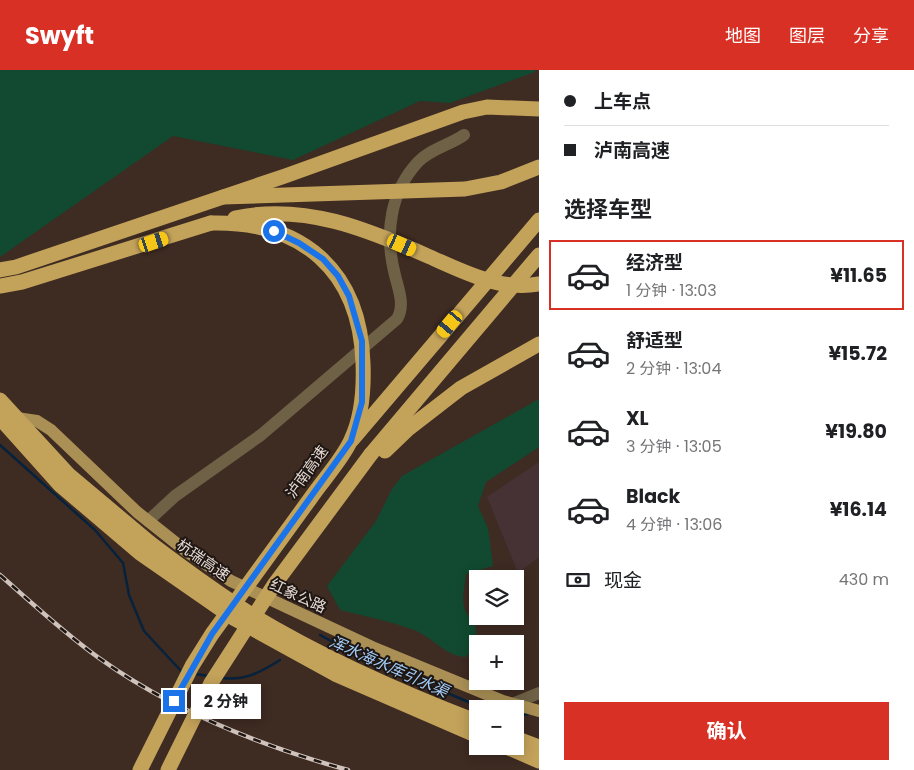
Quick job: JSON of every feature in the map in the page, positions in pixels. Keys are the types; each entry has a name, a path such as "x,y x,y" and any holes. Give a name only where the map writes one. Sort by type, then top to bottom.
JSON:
{"highway":[{"path":"0,270 16,267 223,198 463,112 498,107 539,109"},
{"path":"223,198 465,189 501,182 539,167"},
{"path":"0,286 22,282 211,223 244,216 302,214 338,221 375,233 469,274 493,282 511,285 539,284"},
{"name":"泸南高速","path":"140,770 192,666 212,634 351,441 539,220"},
{"path":"211,223 248,225 287,236 323,259 338,276 349,296 357,318 363,359 362,402 351,441"},
{"path":"168,770 211,683 274,585 371,454 539,255"},
{"path":"350,482 408,429 461,388 539,344"},
{"name":"杭瑞高速","path":"0,400 69,475 145,548 307,645 400,690 469,718"},
{"name":"杭瑞高速","path":"0,417 60,485 145,548 235,619 318,665 469,732"},
{"path":"524,741 539,747"},
{"path":"524,755 539,761"}],"main road":[{"name":"红象公路","path":"0,417 27,418 51,430 118,495 148,521 211,569 256,594 372,647 502,700"}],"street":[{"path":"148,521 175,496 261,435 397,319 401,304 391,255 389,231 391,213 397,196 418,162 464,135"},
{"path":"522,700 539,693"}],"shaded area":[{"path":"539,462 539,557 522,570 517,570 487,497"}],"green space":[{"path":"0,70 535,70 535,72 450,103 420,101 293,160 173,136 0,257"},
{"path":"539,399 539,447 486,482 478,506 488,528 493,566 480,570 469,570 469,573 466,574 463,597 464,606 469,617 469,625 474,625 476,635 469,635 469,652 466,657 448,652 415,631 340,610 327,586 376,521 392,489 402,476"}],"waterway":[{"name":"浑水海水库引水渠","path":"0,445 95,530 123,563 129,595 144,631 182,672"},
{"name":"浑水海水库引水渠","path":"320,635 355,654 469,702"},
{"name":"浑水海水库引水渠","path":"222,678 230,679 252,675 280,660"},
{"name":"浑水海水库引水渠","path":"195,674 209,676"},
{"name":"浑水海水库引水渠","path":"524,715 528,714"}],"railway":[{"path":"0,575 48,618 99,658 157,694 187,710 250,738 348,770"}],"route":[{"path":"174,701 192,666 212,634 351,441 362,402 364,376 362,341 354,307 349,296 333,268 323,259 287,236 274,231"}]}
